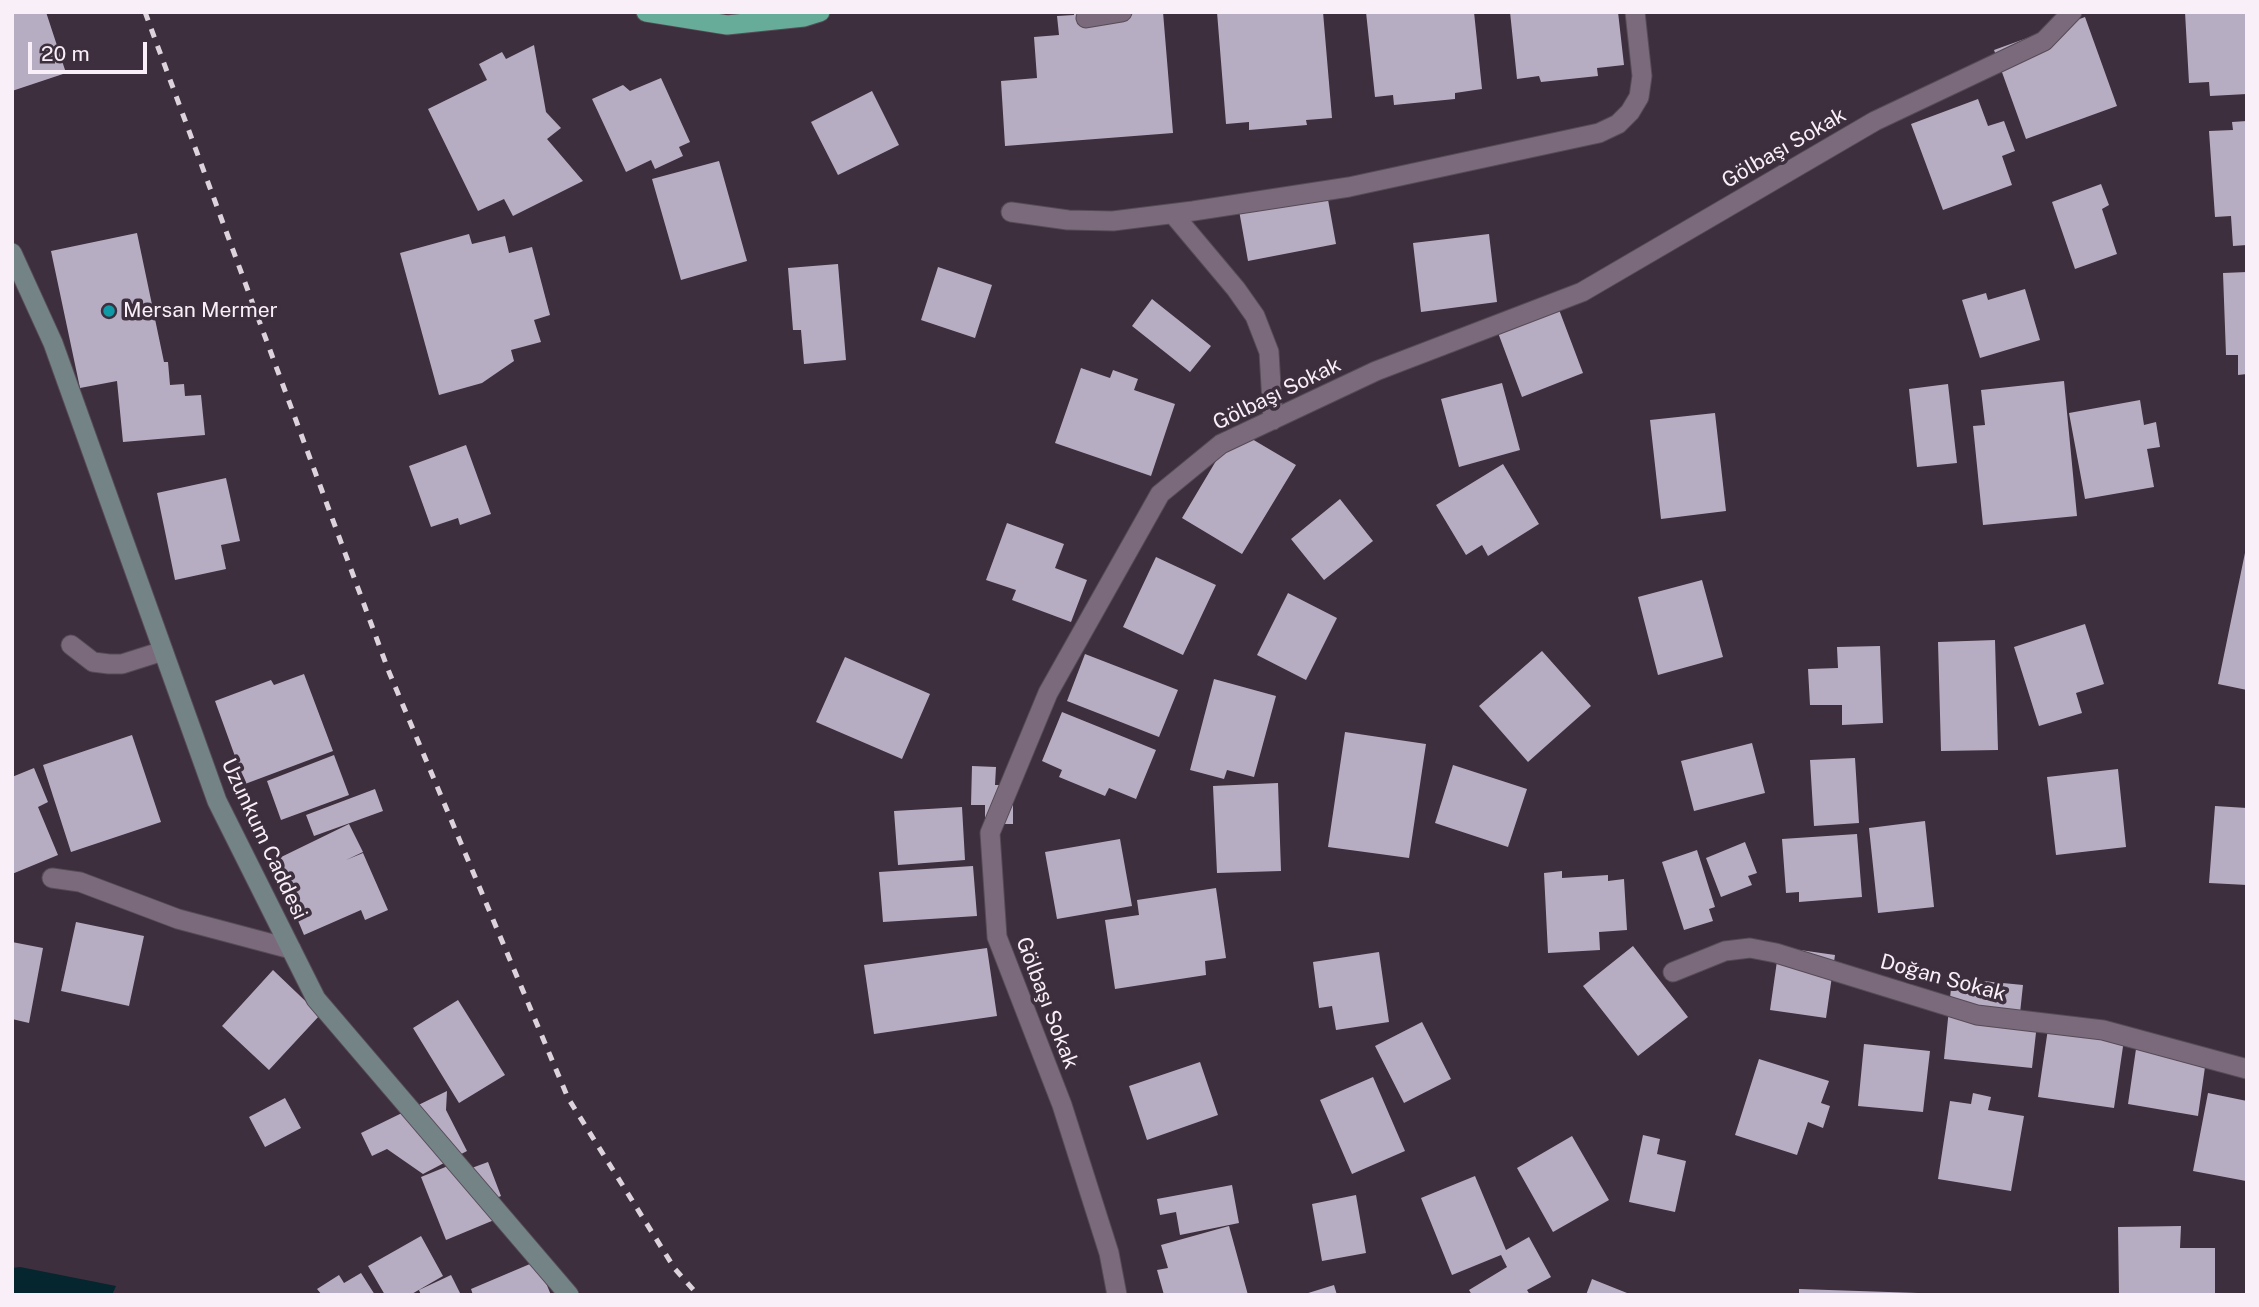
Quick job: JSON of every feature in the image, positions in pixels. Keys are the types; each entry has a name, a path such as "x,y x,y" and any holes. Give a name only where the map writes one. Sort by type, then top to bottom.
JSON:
{"highway":[{"path":"646,12 727,25 804,17 820,12"}],"main road":[{"name":"Uzunkum Caddesi","path":"12,253 53,343 217,801 316,999 569,1295"}],"street":[{"path":"1086,18 1122,12"},
{"path":"1011,212 1068,220 1113,220 1173,214 1349,187 1599,134 1618,124 1630,112 1639,97 1642,76 1635,12"},
{"name":"Gölbaşı Sokak","path":"1117,1295 1109,1253 1062,1105 998,937 990,833 1048,694 1160,495 1221,444 1273,419 1376,371 1583,292 1875,121 2044,41 2072,12"},
{"path":"1173,214 1236,289 1255,316 1269,352 1273,419"},
{"path":"71,645 93,662 109,664 122,664 163,651"},
{"path":"52,878 80,882 178,919 291,949"},
{"name":"Doğan Sokak","path":"1673,972 1725,951 1750,948 1776,953 1977,1015 2102,1030 2247,1069"}],"water":[{"path":"20,1267 116,1286 112,1295 12,1295 12,1268"}],"building":[{"path":"12,12 46,12 66,73 12,91"},
{"path":"1074,12 1163,12 1173,133 1005,146 1001,81 1037,78 1034,37 1059,35 1057,16 1074,15"},
{"path":"1217,12 1323,12 1332,118 1306,120 1307,125 1249,130 1249,122 1226,124"},
{"path":"1366,12 1474,12 1482,89 1455,93 1455,99 1394,105 1393,95 1375,97"},
{"path":"1510,12 1618,12 1624,65 1597,68 1598,76 1541,82 1539,76 1517,79"},
{"path":"2185,12 2247,12 2247,94 2210,96 2209,82 2189,83"},
{"path":"2085,17 2117,106 2026,139 1994,50"},
{"path":"534,45 546,112 561,128 547,139 583,181 513,216 504,199 478,211 428,109 487,80 479,64 502,52 506,59"},
{"path":"661,78 690,142 679,147 683,156 655,169 651,160 626,172 592,99 623,85 630,91"},
{"path":"872,91 899,145 838,175 811,122"},
{"path":"1978,99 1988,126 2004,121 2015,151 2002,156 2012,185 1943,210 1911,124"},
{"path":"2247,121 2247,245 2233,246 2231,216 2215,217 2209,131 2233,130 2232,122"},
{"path":"719,161 747,261 681,280 652,179"},
{"path":"1325,183 1336,244 1248,261 1237,199"},
{"path":"2101,184 2109,205 2102,209 2117,254 2075,269 2052,202"},
{"name":"Mersan Mermer","path":"137,233 164,362 168,362 170,385 184,384 185,396 201,395 205,435 123,442 117,381 80,388 51,251"},
{"path":"469,234 472,244 505,236 509,253 532,247 550,315 534,320 541,342 511,350 514,361 482,383 439,395 400,253"},
{"path":"1489,234 1497,302 1421,312 1413,243"},
{"path":"838,264 846,360 804,364 801,330 793,330 788,268"},
{"path":"938,267 992,285 975,338 921,320"},
{"path":"2247,272 2247,374 2238,375 2238,355 2226,355 2223,273"},
{"path":"2025,289 2040,340 1980,358 1962,300 1986,293 1988,300"},
{"path":"1152,299 1211,346 1190,372 1132,326"},
{"path":"1558,307 1583,373 1522,397 1497,330"},
{"path":"1081,368 1110,378 1113,370 1138,379 1134,390 1175,404 1151,476 1055,443"},
{"path":"2064,381 2077,516 1983,525 1973,426 1985,425 1981,390"},
{"path":"1502,383 1520,450 1459,467 1441,399"},
{"path":"1948,384 1957,463 1917,467 1909,389"},
{"path":"2140,400 2144,425 2156,422 2160,447 2147,449 2154,487 2085,499 2069,413"},
{"path":"1715,413 1726,511 1661,519 1650,420"},
{"path":"1235,429 1296,465 1242,554 1182,518"},
{"path":"466,445 491,514 460,525 458,518 431,527 409,466"},
{"path":"1503,464 1539,524 1488,556 1482,545 1466,555 1436,505"},
{"path":"226,478 240,541 221,545 226,569 175,580 157,493"},
{"path":"1340,499 1373,541 1324,580 1291,539"},
{"path":"1007,523 1064,544 1055,568 1087,580 1071,622 1012,600 1016,590 986,580"},
{"path":"2247,548 2247,690 2218,684"},
{"path":"1156,557 1216,585 1183,655 1123,627"},
{"path":"1702,580 1723,657 1658,675 1638,597"},
{"path":"1288,593 1337,618 1306,680 1257,655"},
{"path":"2085,624 2104,684 2076,693 2082,713 2039,726 2014,647"},
{"path":"1995,640 1998,750 1941,751 1938,642"},
{"path":"1880,646 1883,723 1842,725 1842,705 1810,705 1808,669 1838,668 1837,647"},
{"path":"1542,651 1591,706 1528,762 1479,706"},
{"path":"1085,654 1178,690 1159,737 1067,701"},
{"path":"845,657 930,694 902,759 816,722"},
{"path":"304,674 333,751 245,784 215,701 271,680 274,685"},
{"path":"1214,679 1276,696 1254,777 1227,770 1224,779 1190,770"},
{"path":"1062,712 1156,750 1136,799 1109,788 1105,796 1059,777 1062,770 1042,761"},
{"path":"1345,732 1426,744 1409,858 1328,847"},
{"path":"132,735 161,822 71,852 43,765"},
{"path":"1752,743 1765,793 1694,811 1681,761"},
{"path":"334,755 349,795 281,820 267,781"},
{"path":"1855,758 1859,823 1814,826 1810,760"},
{"path":"1453,765 1527,789 1508,847 1435,823"},
{"path":"972,766 996,767 995,785 1013,785 1013,824 985,824 985,805 971,805"},
{"path":"34,768 48,802 38,807 58,855 12,874 12,777"},
{"path":"2118,769 2126,847 2056,855 2047,777"},
{"path":"1278,783 1281,871 1217,873 1213,786"},
{"path":"375,789 383,811 314,836 306,815"},
{"path":"2215,806 2247,808 2247,885 2209,883"},
{"path":"962,807 965,860 898,865 894,811"},
{"path":"1925,821 1934,907 1878,913 1869,828"},
{"path":"349,824 363,852 346,860 363,853 388,910 365,920 361,910 304,935 273,861"},
{"path":"1857,834 1862,897 1799,902 1799,892 1786,893 1782,839"},
{"path":"1120,839 1132,906 1057,919 1045,852"},
{"path":"1745,842 1757,873 1748,876 1752,885 1721,897 1706,858"},
{"path":"1697,850 1715,907 1709,909 1713,921 1684,930 1662,862"},
{"path":"973,866 977,916 883,922 879,872"},
{"path":"1562,871 1562,878 1608,875 1608,881 1624,879 1627,930 1599,932 1600,950 1548,953 1544,873"},
{"path":"1216,888 1226,958 1205,961 1206,975 1115,989 1105,920 1139,915 1137,900"},
{"path":"76,922 144,936 129,1006 61,991"},
{"path":"12,942 43,948 29,1023 12,1019"},
{"path":"1633,946 1688,1017 1638,1056 1583,986"},
{"path":"1779,947 1835,955 1826,1018 1770,1010"},
{"path":"987,948 997,1016 874,1034 864,965"},
{"path":"1379,952 1389,1022 1336,1030 1332,1006 1319,1008 1313,962"},
{"path":"273,970 320,1015 269,1070 222,1026"},
{"path":"1952,978 2023,985 2020,1013 2038,1015 2032,1068 1944,1059"},
{"path":"458,1000 505,1075 459,1103 413,1028"},
{"path":"2050,1015 2126,1026 2114,1108 2038,1097"},
{"path":"1422,1022 1451,1079 1404,1103 1375,1046"},
{"path":"1864,1044 1930,1051 1923,1112 1858,1106"},
{"path":"2136,1049 2206,1060 2198,1116 2128,1104"},
{"path":"1759,1059 1829,1081 1821,1103 1830,1106 1823,1128 1808,1122 1797,1155 1735,1135"},
{"path":"1200,1062 1218,1115 1147,1140 1129,1086"},
{"path":"1373,1077 1405,1151 1352,1174 1320,1100"},
{"path":"447,1091 446,1110 467,1151 423,1174 387,1149 372,1156 361,1133"},
{"path":"1973,1093 1991,1097 1988,1110 2024,1116 2011,1191 1938,1179 1950,1101 1971,1104"},
{"path":"2208,1093 2247,1101 2246,1181 2193,1171"},
{"path":"285,1098 301,1128 265,1147 249,1117"},
{"path":"1643,1135 1660,1139 1657,1154 1686,1161 1675,1212 1629,1202"},
{"path":"1572,1136 1609,1200 1553,1232 1517,1168"},
{"path":"465,1159 469,1169 488,1162 501,1196 492,1200 499,1218 446,1240 421,1177"},
{"path":"1475,1176 1506,1250 1529,1237 1551,1277 1527,1290 1530,1295 1472,1295 1469,1290 1507,1267 1501,1255 1452,1275 1421,1198"},
{"path":"1232,1185 1239,1223 1180,1235 1176,1212 1160,1215 1157,1199"},
{"path":"1356,1195 1366,1253 1322,1261 1312,1204"},
{"path":"1229,1226 1248,1295 1164,1295 1157,1270 1168,1268 1161,1245"},
{"path":"2181,1226 2180,1248 2215,1248 2215,1295 2119,1295 2118,1227"},
{"path":"421,1236 443,1276 410,1295 385,1295 368,1266"},
{"path":"537,1261 551,1295 473,1295 471,1289"},
{"path":"361,1273 375,1295 322,1295 317,1289 339,1275 344,1283"},
{"path":"451,1275 461,1295 421,1295 419,1290"},
{"path":"1592,1279 1632,1295 1586,1295"},
{"path":"1334,1285 1337,1295 1305,1295 1305,1294"},
{"path":"1799,1289 1918,1293 1918,1295 1799,1295"}],"railway":[{"path":"145,12 389,672 568,1098 675,1269 698,1295"}],"place":[{"name":"Mersan Mermer","path":"109,311"}]}
